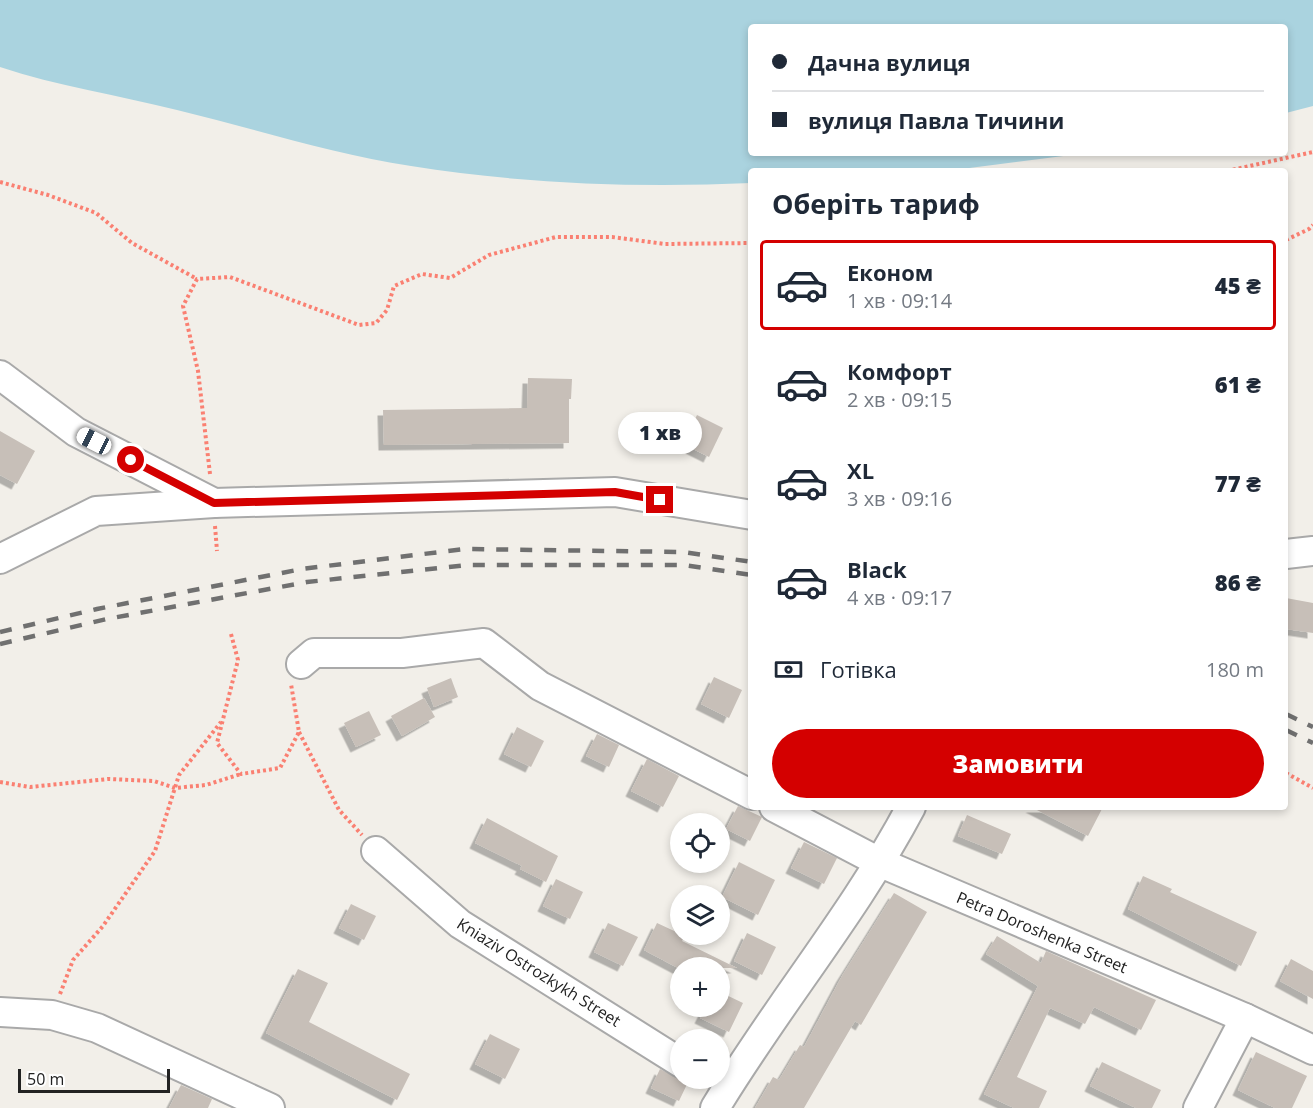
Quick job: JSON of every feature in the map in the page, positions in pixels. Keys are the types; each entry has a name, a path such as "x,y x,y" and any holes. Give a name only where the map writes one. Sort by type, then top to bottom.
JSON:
{"street":[{"path":"0,375 76,432 214,503"},
{"path":"0,559 96,511 214,503 615,492 748,514"},
{"path":"1288,554 1313,551"},
{"path":"300,664 314,652 402,653 484,643 540,686 748,793"},
{"name":"Petra Doroshenka Street","path":"780,810 881,863 1245,1018 1313,1050"},
{"path":"715,1093 771,1021 881,863 909,810"},
{"name":"Kniaziv Ostrozkykh Street","path":"376,851 460,924 670,1056"},
{"path":"0,1012 51,1016 97,1028 270,1108"},
{"path":"1198,1108 1245,1018"}],"path":[{"path":"1241,168 1313,152"},
{"path":"0,182 48,195 96,213 132,243 197,279 230,277 359,326 376,323 387,310 394,286 422,274 450,278 489,255 556,237 612,237 665,244 748,243"},
{"path":"1288,239 1310,229 1313,225"},
{"path":"197,279 183,306 198,370 214,503"},
{"path":"231,634 238,660 217,743 241,774"},
{"path":"300,664 290,686 299,732 339,810 376,851"},
{"path":"51,1016 73,960 104,926 155,851 179,775 221,722"},
{"path":"0,782 30,787 108,779 153,781 175,788 206,785 241,774 280,768 299,732"},
{"path":"1288,774 1313,788"}],"water":[{"path":"0,0 1313,0 1313,106 1288,112 1288,24 748,24 748,156 1064,156 970,168 748,168 748,183 624,185 538,181 411,166 352,155 177,110 43,80 0,67"}],"building":[{"path":"528,378 572,379 571,399 569,399 569,443 384,445 383,410 527,408"},
{"path":"697,415 723,428 709,457 683,444"},
{"path":"0,431 35,451 17,484 0,475"},
{"path":"1288,598 1313,603 1313,633 1288,629"},
{"path":"714,677 742,690 729,718 701,704"},
{"path":"451,678 458,697 434,707 427,688"},
{"path":"424,698 435,717 402,736 391,716"},
{"path":"369,711 381,735 356,747 344,723"},
{"path":"517,727 544,741 531,767 504,754"},
{"path":"597,734 619,745 609,767 586,756"},
{"path":"647,759 679,776 663,807 631,791"},
{"path":"738,806 762,817 750,841 730,831 730,821"},
{"path":"1037,810 1101,810 1088,836"},
{"path":"967,815 1011,834 1002,854 958,836"},
{"path":"487,818 558,856 546,882 520,869 522,866 475,843"},
{"path":"804,842 837,858 824,884 791,868"},
{"path":"739,862 775,880 758,915 730,901 730,885 728,885"},
{"path":"1143,876 1172,889 1170,892 1257,932 1241,966 1128,909"},
{"path":"556,879 583,892 570,919 543,906"},
{"path":"894,893 927,912 861,1025 855,1021 804,1108 755,1108 773,1077 779,1080 800,1045 804,1047 842,976"},
{"path":"351,904 376,916 364,940 339,928"},
{"path":"608,923 638,937 623,966 594,952"},
{"path":"657,923 670,929 670,945 690,945 715,957 670,957 670,964 644,950"},
{"path":"747,933 776,947 762,975 734,961"},
{"path":"997,936 1041,963 1046,951 1156,1000 1141,1030 1094,1007 1085,1024 1050,1008 1017,1077 1047,1091 1039,1108 1014,1108 984,1094 1038,986 986,954"},
{"path":"1291,959 1313,971 1313,999 1280,981"},
{"path":"298,969 328,983 309,1022 410,1074 397,1100 266,1033"},
{"path":"730,997 743,1003 730,1030 723,1029 700,1018 730,1017"},
{"path":"490,1034 520,1049 505,1079 475,1064"},
{"path":"1256,1052 1307,1076 1292,1108 1275,1108 1238,1090"},
{"path":"1102,1062 1161,1090 1152,1108 1136,1108 1090,1086"},
{"path":"660,1069 670,1074 670,1089 685,1089 679,1101 651,1088"},
{"path":"181,1085 212,1099 208,1108 169,1108"}],"railway":[{"path":"0,632 97,609 302,569 464,549 683,552 748,561"},
{"path":"0,644 107,619 307,582 468,565 684,565 748,574"},
{"path":"1288,715 1313,727"},
{"path":"1288,731 1313,743"}],"route":[{"path":"131,460 214,503 615,492 660,500"}]}
